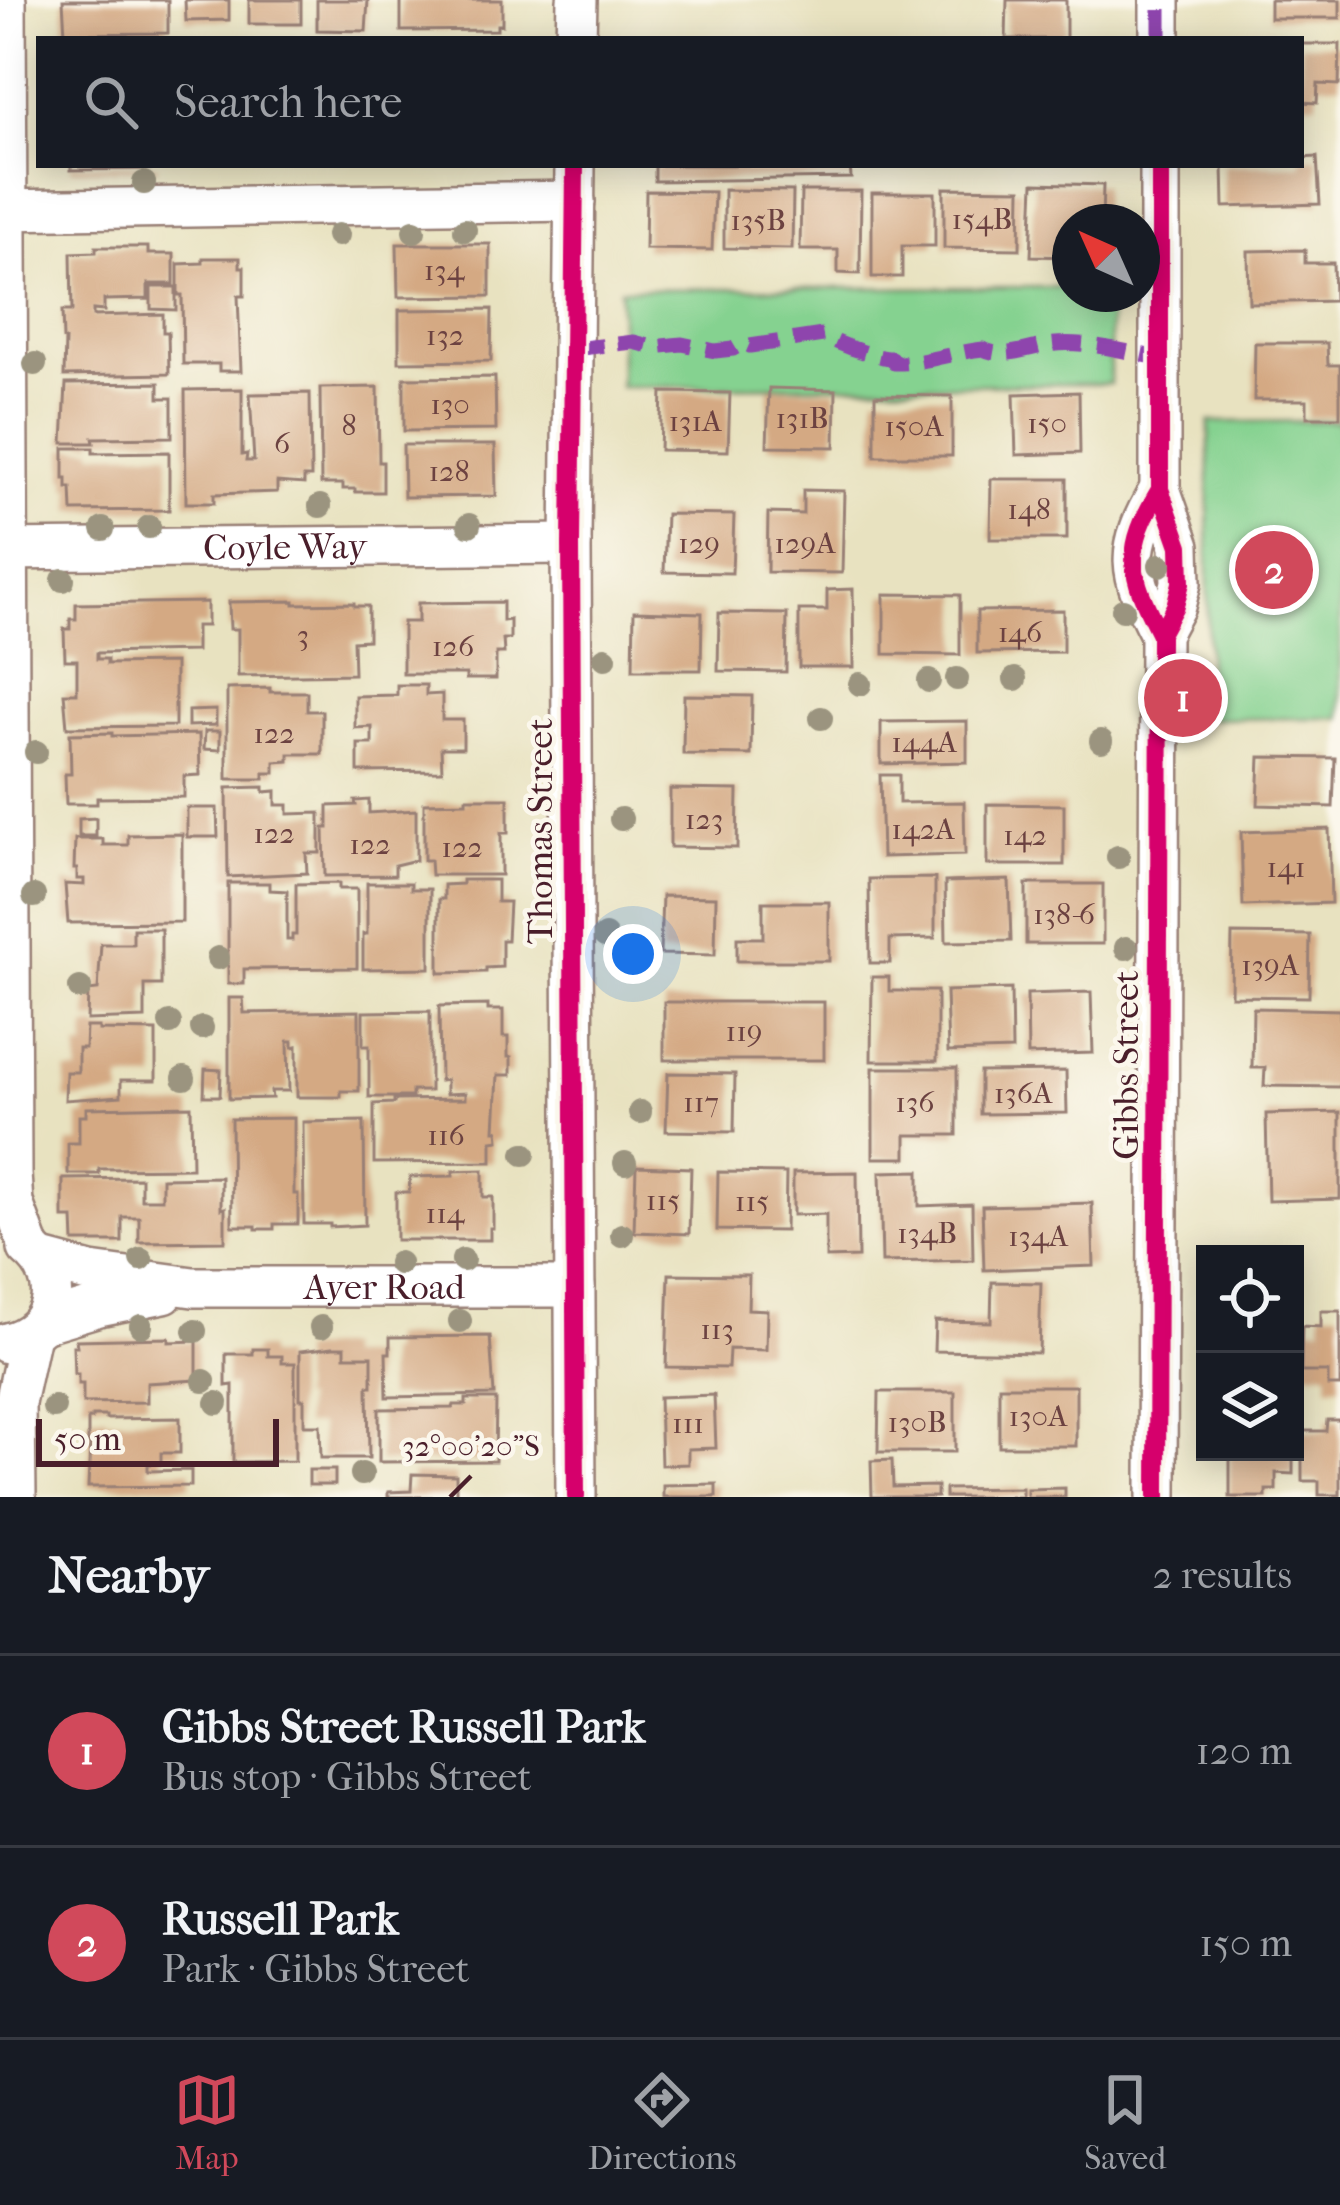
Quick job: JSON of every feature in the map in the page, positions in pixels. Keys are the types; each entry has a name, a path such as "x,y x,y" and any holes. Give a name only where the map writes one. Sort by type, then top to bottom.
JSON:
{"street":[{"path":"6,0 4,549 11,1174 24,1249 50,1275 52,1292 49,1308 24,1334 15,1403 16,1497"},
{"path":"576,36 577,0"},
{"path":"1160,0 1160,36"},
{"name":"Gibbs Street","path":"1157,1497 1160,634 1181,583 1180,546 1160,489 1160,168"},
{"path":"3,210 575,183"},
{"name":"Thomas Street","path":"575,183 576,1497"},
{"name":"Coyle Way","path":"4,549 572,544"},
{"name":"Ayer Road","path":"24,1249 92,1273 193,1287 575,1287"},
{"name":"Ayer Road","path":"24,1334 116,1302 193,1287"}],"green space":[{"path":"1052,287 1052,312 1110,312 1110,384 620,387 620,289"},
{"path":"1340,421 1340,718 1207,719 1209,422"}],"building":[{"path":"63,0 168,0 168,33 65,34"},
{"path":"185,0 229,0 229,20 186,21"},
{"path":"249,0 301,0 301,24 249,24"},
{"path":"317,0 368,0 366,31 317,30"},
{"path":"401,0 502,0 502,25 497,30 401,31"},
{"path":"1007,0 1066,0 1066,36 1006,36"},
{"path":"1270,0 1340,0 1340,18 1270,18"},
{"path":"1304,44 1340,44 1339,85 1318,84 1317,103 1304,102"},
{"path":"1317,157 1320,204 1224,207 1223,168 1304,168 1304,158"},
{"path":"71,168 158,168 158,169"},
{"path":"655,168 850,168 851,178 655,181"},
{"path":"1034,183 1103,185 1102,204 1052,204 1052,257 1031,256"},
{"path":"944,188 1021,189 1020,249 944,248"},
{"path":"724,190 793,191 792,249 724,248"},
{"path":"646,191 714,192 712,250 645,249"},
{"path":"801,191 861,191 860,274 838,273 838,250 800,250"},
{"path":"872,193 935,193 935,246 902,246 902,277 872,277"},
{"path":"397,244 490,244 490,296 398,297"},
{"path":"96,247 148,247 148,254 174,254 174,284 148,284 148,299 104,300 104,311 93,310 93,316 163,314 169,374 64,376 62,311 72,311 71,253 96,252"},
{"path":"1305,250 1305,263 1333,263 1334,301 1249,303 1248,251"},
{"path":"203,258 240,258 240,267 244,267 244,296 238,296 241,371 219,371 219,364 183,364 178,264 203,263"},
{"path":"151,287 176,287 176,310 151,309"},
{"path":"492,309 491,361 399,362 399,310"},
{"path":"1255,343 1327,343 1328,365 1340,365 1340,417 1307,417 1307,400 1254,400"},
{"path":"495,377 496,430 404,431 404,378"},
{"path":"159,383 159,398 172,398 172,437 63,443 66,384"},
{"path":"378,387 383,492 321,484 320,388"},
{"path":"769,388 836,390 835,447 767,446"},
{"path":"242,389 242,455 247,454 246,461 254,461 250,394 310,393 311,477 304,477 304,484 277,482 277,492 214,494 214,503 186,503 185,390"},
{"path":"662,392 730,393 728,451 660,450"},
{"path":"1079,392 1080,453 1016,455 1014,394"},
{"path":"875,395 952,396 952,456 875,456"},
{"path":"403,445 495,445 496,496 404,497"},
{"path":"64,448 93,448 93,453 169,452 169,510 72,511 71,488 64,479"},
{"path":"991,479 1067,479 1067,539 990,539"},
{"path":"803,490 844,491 842,573 767,572 768,513 803,514"},
{"path":"666,514 734,515 732,573 664,572"},
{"path":"853,589 854,667 799,667 799,610 827,610 827,590"},
{"path":"884,594 960,595 960,655 884,654"},
{"path":"207,602 207,626 196,626 196,651 97,653 97,659 107,659 107,664 175,663 175,726 67,727 64,693 77,693 77,660 65,660 64,629 70,629 70,619 76,619 76,604"},
{"path":"229,602 368,606 368,640 353,641 354,674 238,676 238,629 230,629"},
{"path":"503,602 510,639 503,639 504,653 496,653 496,679 403,674 403,622 418,622 418,603"},
{"path":"1063,610 1063,652 977,653 977,611"},
{"path":"634,611 702,613 701,670 633,670"},
{"path":"719,613 787,614 786,672 718,671"},
{"path":"397,685 426,685 426,695 442,694 442,720 463,720 463,748 441,748 442,771 358,772 358,744 372,744 372,727 355,728 355,696 397,695"},
{"path":"270,688 270,692 307,692 307,711 322,711 322,754 289,754 289,761 275,762 275,773 264,773 264,779 227,779 227,689"},
{"path":"684,695 752,696 751,755 683,754"},
{"path":"216,710 216,725 188,726 188,711"},
{"path":"967,721 967,762 881,764 881,722"},
{"path":"205,731 220,731 220,750 204,749"},
{"path":"70,734 199,734 200,775 184,776 184,797 97,798 97,804 66,804"},
{"path":"1260,757 1335,758 1333,807 1258,805"},
{"path":"880,775 899,775 899,803 964,802 965,855 882,857"},
{"path":"264,787 264,792 276,791 276,805 288,805 288,814 320,813 320,853 306,853 307,873 228,877 227,788"},
{"path":"670,789 738,790 737,848 670,847"},
{"path":"466,798 508,798 508,833 501,833 501,875 431,875 430,860 424,860 424,803 466,802"},
{"path":"369,800 369,813 416,810 416,860 395,865 395,875 325,876 328,806"},
{"path":"987,804 1064,805 1064,865 987,865"},
{"path":"187,808 217,808 218,837 187,837"},
{"path":"96,818 96,836 79,836 79,819"},
{"path":"1329,829 1331,903 1243,906 1241,832"},
{"path":"182,834 182,922 68,923 65,884 84,885 74,869 75,839 128,845 128,835"},
{"path":"935,878 935,938 890,939 890,963 870,963 869,879"},
{"path":"462,880 497,880 497,902 509,902 502,967 439,973 439,899 444,899 444,885 462,884"},
{"path":"1009,880 1011,941 946,942 945,882"},
{"path":"228,883 270,883 270,890 287,891 287,940 296,935 296,884 339,883 339,889 357,889 357,968 244,969 244,984 228,984"},
{"path":"367,883 411,883 411,889 430,889 430,968 363,969"},
{"path":"1026,884 1103,884 1103,944 1026,944"},
{"path":"662,896 716,897 715,955 660,954"},
{"path":"763,902 829,902 829,961 737,961 737,938 763,938"},
{"path":"133,929 161,929 161,985 145,985 145,1018 87,1020 88,991 98,990 101,944 133,944"},
{"path":"1232,934 1310,935 1309,997 1231,996"},
{"path":"872,977 889,977 889,991 937,991 937,1061 871,1061"},
{"path":"1011,989 1012,1050 948,1052 946,991"},
{"path":"1091,992 1093,1053 1028,1055 1027,994"},
{"path":"229,998 243,998 244,1013 359,1011 359,1091 341,1091 341,1097 297,1097 297,1046 288,1041 289,1091 271,1091 272,1098 229,1099"},
{"path":"664,1002 824,1002 824,1060 664,1060"},
{"path":"488,1005 488,1010 503,1010 503,1037 508,1037 511,1057 511,1075 498,1075 495,1130 499,1140 492,1141 492,1162 374,1163 374,1104 465,1099 465,1093 446,1094 446,1080 440,1081 439,1006"},
{"path":"1253,1008 1340,1010 1340,1087 1264,1086 1265,1068 1252,1068"},
{"path":"430,1011 430,1091 412,1091 412,1097 369,1097 363,1012"},
{"path":"86,1027 156,1031 156,1080 121,1080 121,1096 65,1100 66,1072 78,1072 78,1048 85,1048"},
{"path":"873,1068 957,1068 957,1135 906,1135 906,1158 873,1158"},
{"path":"205,1069 221,1070 220,1096 204,1096"},
{"path":"1066,1071 1067,1113 980,1114 980,1072"},
{"path":"668,1073 735,1074 734,1132 666,1131"},
{"path":"191,1106 192,1168 68,1174 68,1143 79,1143 79,1116 86,1116 86,1108"},
{"path":"1340,1112 1340,1199 1268,1201 1266,1114"},
{"path":"294,1118 298,1224 274,1224 274,1229 232,1226 231,1119"},
{"path":"364,1121 365,1225 304,1224 303,1122"},
{"path":"636,1166 691,1168 689,1234 634,1232"},
{"path":"483,1170 483,1197 493,1197 490,1240 396,1240 396,1192 409,1192 410,1177"},
{"path":"919,1171 919,1206 972,1204 973,1260 882,1262 880,1172"},
{"path":"718,1172 786,1173 785,1231 717,1230"},
{"path":"857,1172 858,1257 826,1258 826,1214 793,1215 793,1173"},
{"path":"221,1177 225,1241 139,1242 139,1217 122,1217 122,1242 74,1242 73,1218 63,1218 63,1179 141,1178 141,1199 162,1199 162,1178"},
{"path":"1092,1203 1094,1266 984,1270 982,1206"},
{"path":"669,1274 749,1275 748,1309 767,1310 766,1350 729,1349 728,1368 666,1367"},
{"path":"992,1282 1041,1283 1039,1353 934,1351 935,1321 991,1322"},
{"path":"1321,1311 1340,1311 1340,1386 1328,1386 1328,1372 1304,1372 1304,1326 1321,1327"},
{"path":"490,1336 494,1395 387,1397 390,1337"},
{"path":"169,1338 169,1342 197,1341 197,1380 147,1383 147,1402 83,1403 83,1384 78,1384 78,1374 74,1374 76,1340"},
{"path":"345,1347 345,1356 372,1356 369,1458 321,1458 320,1425 304,1425 300,1351"},
{"path":"253,1349 268,1349 268,1356 295,1363 295,1461 233,1462 233,1385 226,1386 226,1354 253,1354"},
{"path":"999,1386 1076,1386 1076,1446 999,1446"},
{"path":"879,1392 955,1392 955,1452 878,1452"},
{"path":"714,1395 716,1448 688,1449 688,1464 661,1465 659,1397"},
{"path":"466,1399 496,1399 495,1461 379,1462 379,1409 453,1408 466,1405"},
{"path":"180,1418 180,1453 161,1453 161,1464 148,1464 148,1471 191,1470 191,1486 88,1487 88,1419"},
{"path":"1327,1420 1340,1420 1340,1495 1319,1495 1319,1481 1302,1481 1304,1431 1326,1431"},
{"path":"892,1460 893,1487 937,1486 937,1497 872,1497 871,1461"},
{"path":"1230,1461 1293,1461 1293,1474 1276,1473 1276,1490 1266,1490 1266,1497 1230,1497"},
{"path":"309,1470 335,1470 335,1485 309,1485"},
{"path":"412,1474 456,1475 456,1497 388,1497 388,1492 411,1491"},
{"path":"716,1484 716,1497 663,1497 663,1485"},
{"path":"1022,1488 1022,1497 945,1497 945,1489"},
{"path":"1065,1488 1065,1497 1027,1497 1027,1489"}],"marked path":[{"path":"1160,0 1160,36"},
{"path":"573,349 634,342 715,351 743,343 750,346 823,335 894,363 983,349 1007,353 1061,344 1160,358"}],"cycle path":[{"path":"575,168 571,544 576,1497"},
{"path":"1157,1497 1160,634 1181,583 1180,546 1160,489 1160,168"},
{"path":"1160,489 1140,529 1134,562 1141,594 1160,634"}],"place":[{"name":"Russell Park","path":"1274,570"},
{"name":"Gibbs Street Russell Park","path":"1183,698"}]}
